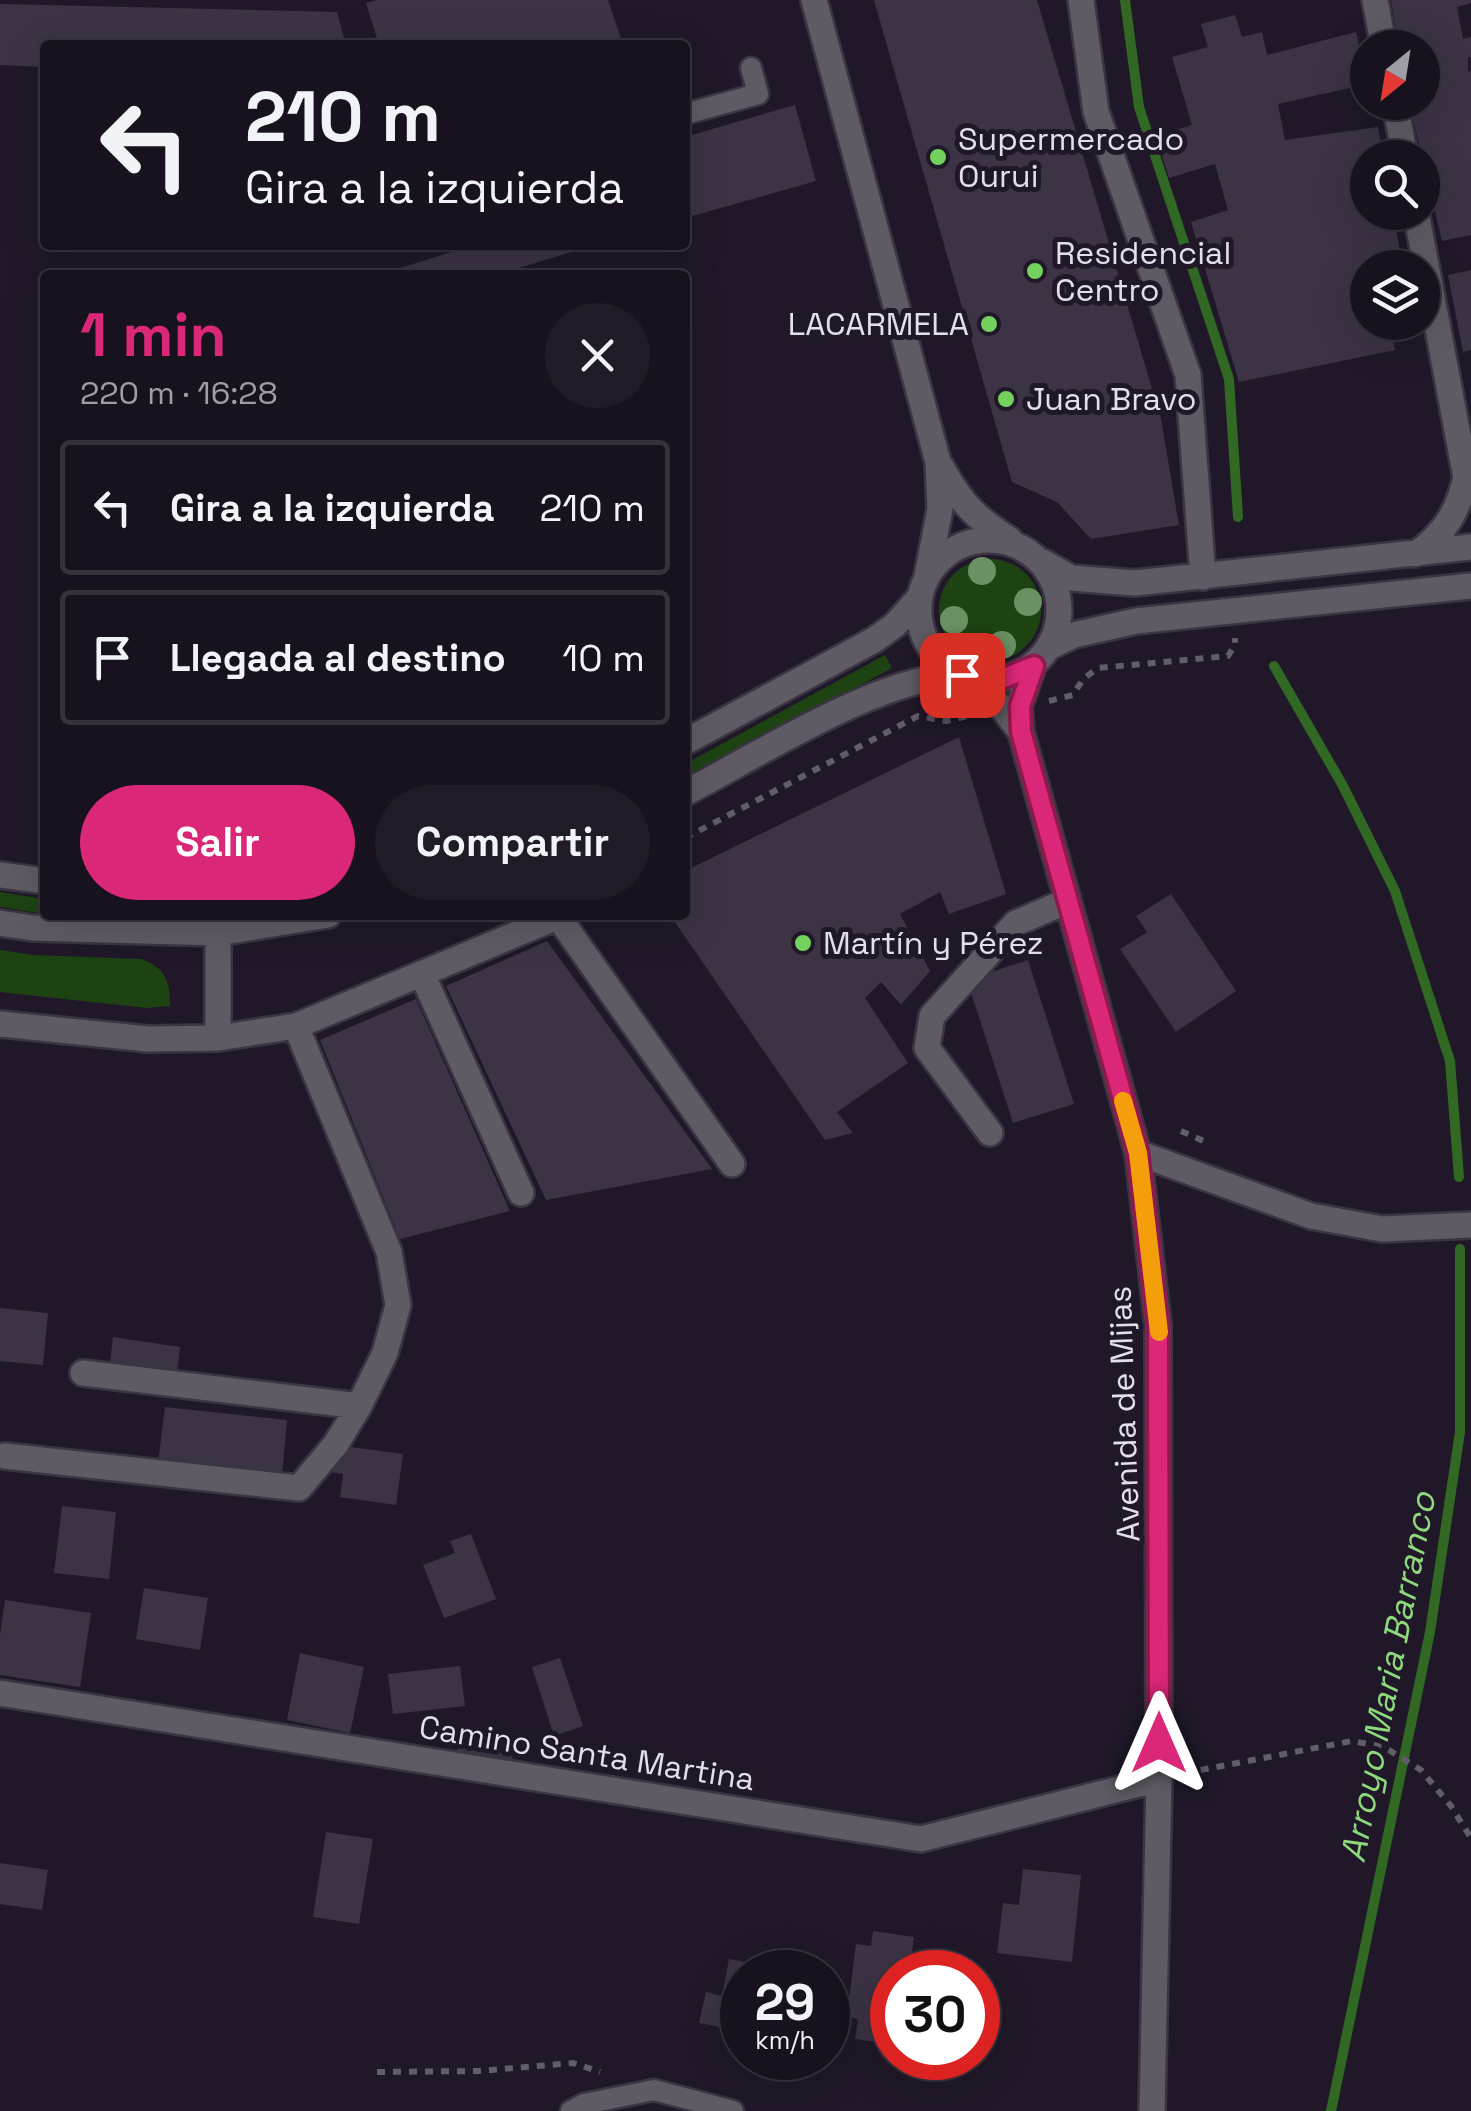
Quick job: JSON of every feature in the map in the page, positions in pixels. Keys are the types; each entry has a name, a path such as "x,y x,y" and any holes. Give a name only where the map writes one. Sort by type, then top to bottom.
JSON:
{"street":[{"path":"814,0 938,462 940,508 920,622 928,644 942,662 966,676"},
{"path":"1082,0 1096,112 1188,375 1202,577"},
{"path":"1375,0 1381,30"},
{"path":"1415,554 1438,538 1449,523 1460,506 1466,478 1419,230"},
{"path":"938,462 960,501 981,521 1071,578 1101,583 1202,577 1471,547"},
{"path":"690,739 874,640 895,625 940,560 957,547 977,540 998,540 1029,552 1053,580 1060,600 1059,622 1041,656"},
{"path":"690,791 842,711 904,683 935,675 999,680 1074,636 1136,622 1471,586"},
{"name":"Avenida de Mijas","path":"1041,656 1020,706 1021,732 1138,1153 1158,1325 1159,1778 1152,2111"},
{"name":"Avenida de Mijas","path":"966,676 1003,709 1021,732"},
{"path":"0,875 40,880"},
{"path":"990,1134 927,1048 932,1016 1016,922 1067,900"},
{"path":"0,923 34,928 218,932 296,920"},
{"path":"0,1024 148,1039 218,1038 296,1026 550,920"},
{"path":"562,920 732,1164"},
{"path":"218,932 218,1038"},
{"path":"422,974 521,1194"},
{"path":"4,1456 298,1488 336,1444 386,1353 398,1305 388,1252 296,1026"},
{"path":"1138,1153 1312,1216 1382,1229 1471,1225"},
{"path":"83,1373 359,1406"},
{"name":"Camino Santa Martina","path":"0,1693 921,1839 1159,1778"}],"lane":[{"path":"690,113 758,94 751,68"},
{"path":"571,2111 584,2104 654,2090 733,2111"}],"path":[{"path":"690,835 918,716 946,720 1003,709"},
{"path":"1181,1131 1214,1146"},
{"path":"1159,1778 1352,1741 1384,1748 1421,1770 1471,1838"},
{"path":"376,2072 479,2071 573,2063 605,2074"}],"green space":[{"path":"990,559 1009,563 1026,574 1037,591 1041,610 1037,629 1026,646 1009,657 990,661 971,657 954,646 943,629 939,610 943,591 954,574 971,563"},
{"path":"885,655 892,668 690,777 690,761"},
{"path":"0,892 40,898 40,913 0,907"},
{"path":"0,950 141,959 165,976 170,1006 147,1008 0,992"}],"building":[{"path":"608,0 621,40 377,40 366,3"},
{"name":"Residencial Centro","path":"874,0 1037,0 1161,419 1179,525 1091,539 1057,502 1012,482"},
{"path":"1391,0 1471,0 1457,7 1463,39 1471,37 1471,235 1442,241 1440,140 1418,140 1413,120 1440,120 1440,30 1396,30"},
{"path":"0,4 337,12 345,40 40,40 40,67 0,65"},
{"path":"1235,15 1242,37 1262,32 1267,55 1350,34 1350,88 1278,104 1285,140 1378,127 1380,140 1350,140 1350,230 1396,230 1400,250 1350,250 1350,340 1393,340 1395,350 1239,382 1191,222 1228,210 1215,164 1169,178 1156,136 1192,125 1172,57 1208,47 1201,24"},
{"path":"795,105 816,181 690,217 690,136"},
{"path":"458,250 578,250 512,270 400,268"},
{"path":"1471,270 1471,350 1463,352 1448,275"},
{"name":"Martín y Pérez","path":"959,737 1006,894 949,914 940,892 900,914 930,971 901,1005 881,982 865,998 908,1063 837,1112 853,1133 825,1140 673,920 690,920 690,869"},
{"path":"1171,894 1236,991 1176,1032 1120,949 1147,932 1136,916"},
{"path":"547,941 712,1169 546,1200 446,986"},
{"path":"1028,960 1074,1104 1013,1123 967,980"},
{"path":"416,999 510,1211 400,1239 320,1040"},
{"path":"0,1308 48,1313 43,1365 0,1361"},
{"path":"113,1337 180,1347 177,1373 110,1363"},
{"path":"165,1407 287,1420 282,1476 158,1463"},
{"path":"351,1447 403,1454 396,1505 340,1497 343,1474 331,1472"},
{"path":"62,1506 116,1512 109,1579 54,1573"},
{"path":"471,1534 496,1599 444,1618 423,1565 455,1553 450,1541"},
{"path":"144,1588 208,1598 200,1650 136,1639"},
{"path":"5,1600 91,1613 80,1687 0,1675"},
{"path":"300,1653 364,1667 350,1733 287,1720"},
{"path":"560,1658 583,1726 554,1736 532,1667"},
{"path":"460,1666 465,1706 393,1714 388,1674"},
{"path":"461,1726 516,1736 511,1765 456,1755"},
{"path":"326,1832 373,1839 359,1924 313,1917"},
{"path":"0,1863 48,1870 42,1910 0,1904"},
{"path":"1023,1869 1081,1875 1072,1962 1000,1953 1003,1903 1019,1905"},
{"path":"873,1931 914,1937 912,1950 870,1950 870,2041 855,2039 858,2020 850,2016 850,1991 856,1944 871,1946"},
{"path":"706,1992 720,1996 720,2027 699,2023"}],"waterway":[{"name":"Arroyo Maria Barranco","path":"1125,0 1139,107 1229,379 1238,517"},
{"name":"Arroyo Maria Barranco","path":"1274,666 1343,786 1395,891 1450,1061 1459,1177"},
{"name":"Arroyo Maria Barranco","path":"1331,2111 1430,1632 1460,1432 1460,1249"}],"slow traffic":[{"path":"1123,1101 1138,1153 1159,1332"}],"place":[{"name":"Supermercado Ourui","path":"938,157"},
{"name":"Residencial Centro","path":"1035,271"},
{"name":"LACARMELA","path":"989,324"},
{"name":"Juan Bravo","path":"1006,399"},
{"name":"Martín y Pérez","path":"803,943"}],"route":[{"path":"962,675 999,680 1034,666 1020,706 1021,732 1138,1153 1158,1325 1159,1743"}]}
